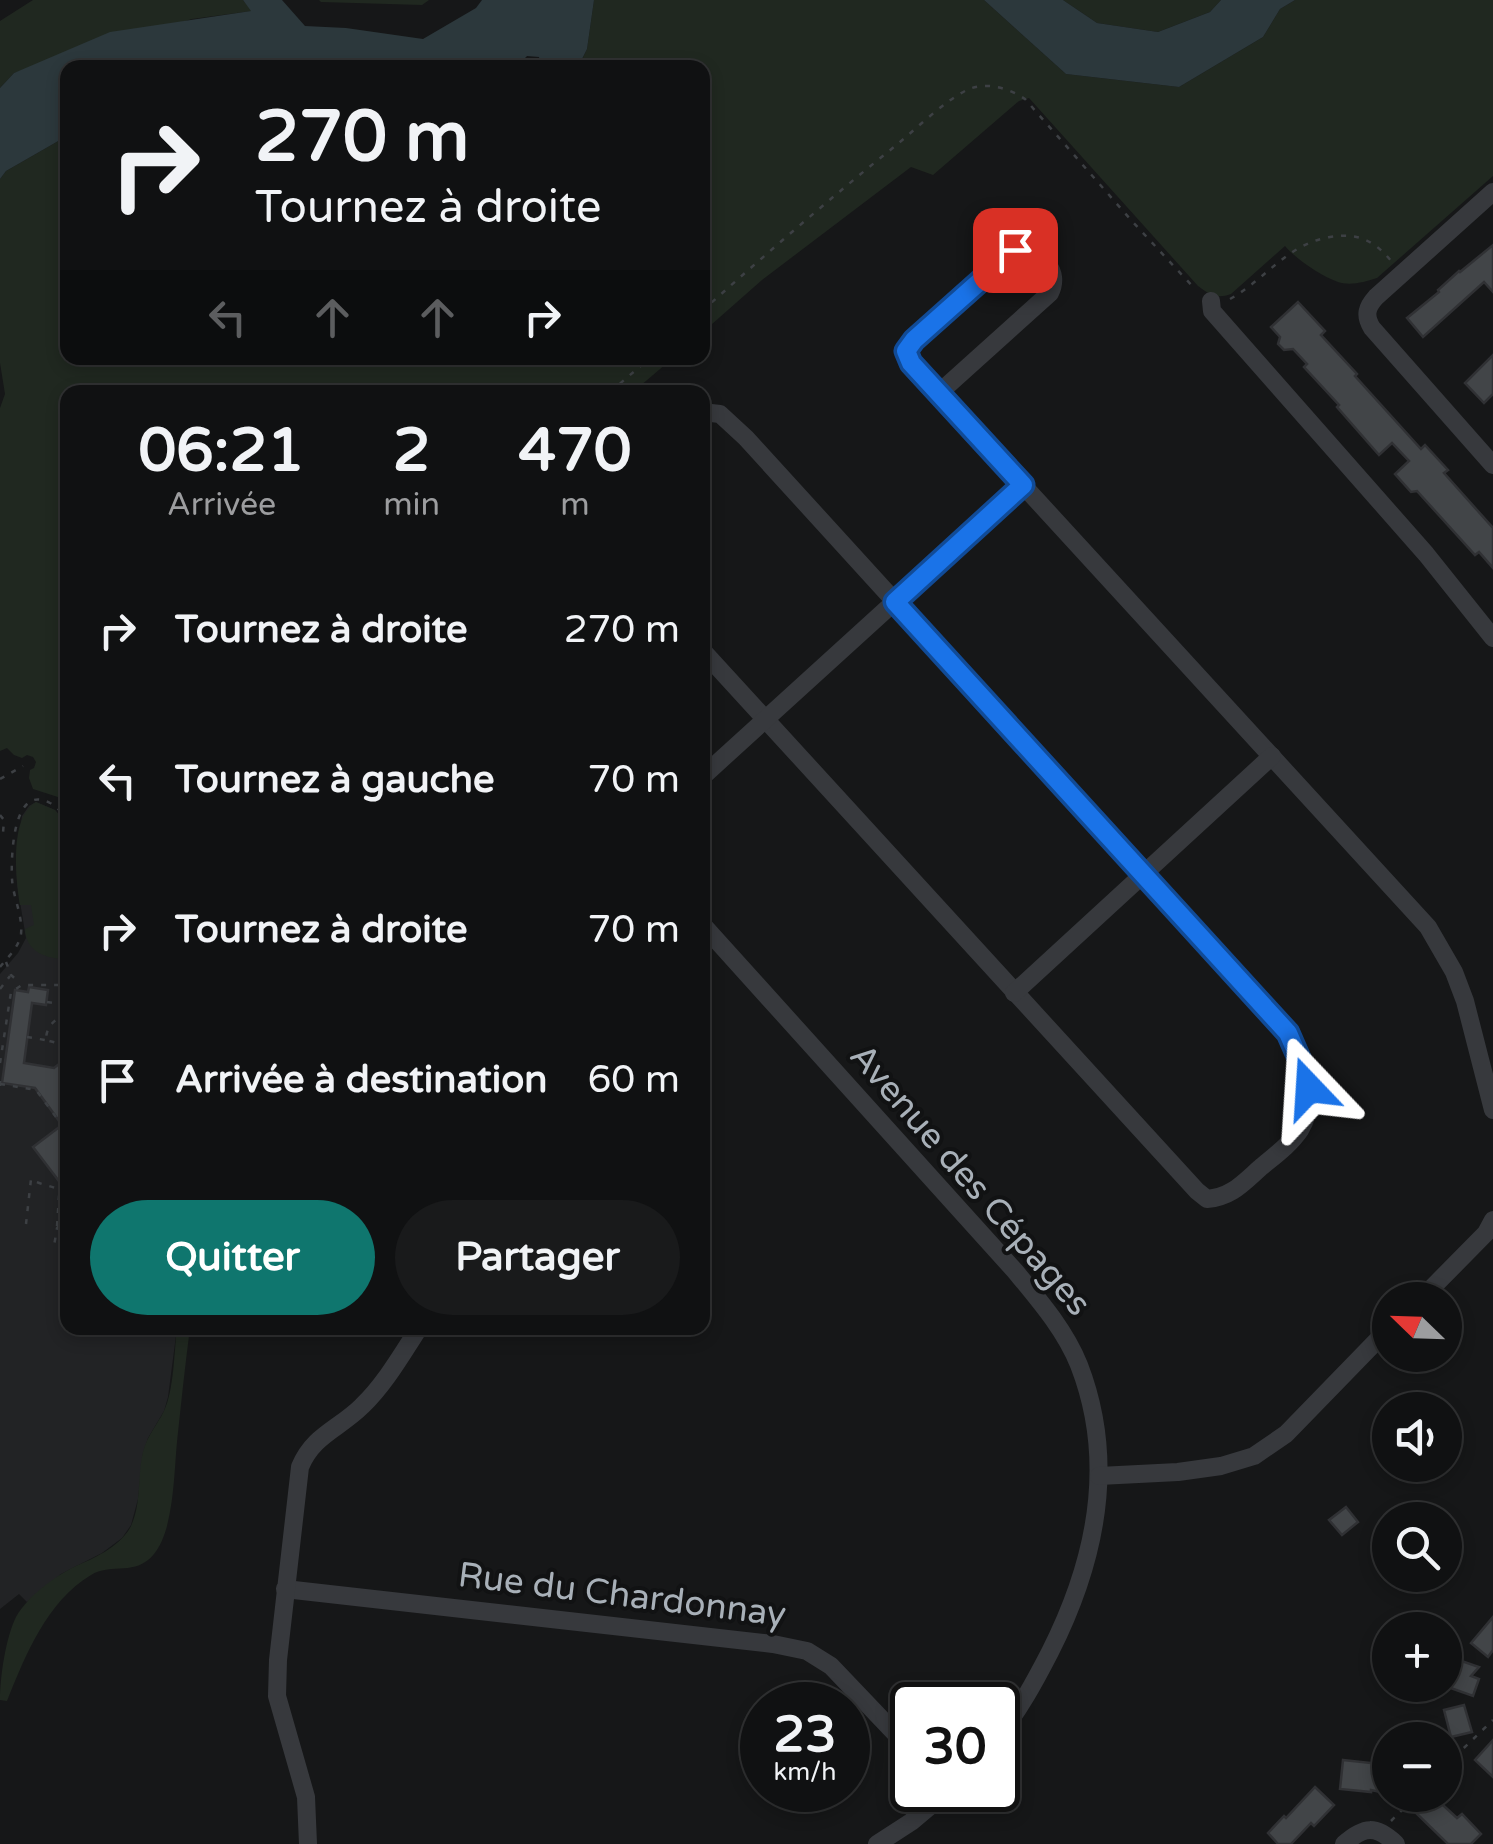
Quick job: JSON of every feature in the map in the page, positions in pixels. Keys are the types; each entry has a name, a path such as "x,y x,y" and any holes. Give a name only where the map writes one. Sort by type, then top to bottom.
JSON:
{"street":[{"path":"1493,192 1376,296 1366,314 1372,328 1486,443 1493,465"},
{"path":"939,393 1054,288 1052,272 1036,253 1015,250 909,345 908,358 939,393 1023,485 1428,927 1454,972 1465,1001 1493,1110"},
{"path":"1211,300 1212,311 1426,554 1493,638"},
{"path":"710,413 720,414 733,426 1288,1033 1309,1088 1301,1128 1235,1190 1222,1198 1207,1199 1182,1177 710,659"},
{"path":"710,770 1023,485"},
{"path":"1014,993 1272,756"},
{"name":"Avenue des Cépages","path":"710,933 1015,1271 1060,1329 1078,1363 1096,1420 1099,1476 1092,1532 1081,1581 1062,1628 1020,1702"},
{"path":"1438,1282 1486,1233 1493,1220"},
{"path":"308,1844 306,1797 278,1696 278,1660 300,1467 312,1444 362,1406 415,1335"},
{"path":"1099,1476 1178,1472 1254,1456 1286,1434 1372,1346"},
{"name":"Rue du Chardonnay","path":"285,1589 808,1651 830,1666 890,1728"},
{"path":"877,1844 923,1812"},
{"path":"1344,1844 1368,1830 1383,1834 1396,1844"}],"path":[{"path":"710,304 904,138 968,90 984,86 1014,92 1025,99 1177,271 1211,300 1226,301 1241,293 1288,254 1316,240 1349,234 1361,237 1381,249 1394,264"},
{"path":"618,385 642,365"},
{"path":"0,779 23,766"},
{"path":"0,967 21,934 12,875 20,813 35,800 49,802 60,811"},
{"path":"0,815 4,820 3,833"},
{"path":"6,960 11,975 22,986"},
{"path":"0,989 11,975"},
{"path":"0,1064 11,992 22,986 60,985"},
{"path":"47,1002 60,1003"},
{"path":"0,1011 8,1012"},
{"path":"46,1040 52,1024 60,1021"},
{"path":"27,1037 60,1044"},
{"path":"0,1084 36,1090 60,1122"},
{"path":"26,1224 31,1179 40,1185 60,1188"},
{"path":"60,1208 54,1246 60,1247"},
{"path":"1462,1750 1493,1720"},
{"path":"1390,1822 1400,1812"}],"shaded area":[{"path":"33,0 243,0 252,11 192,19 14,73 0,88 0,21"},
{"path":"243,0 282,0 305,26 423,39 476,8 482,0 594,0 587,49 582,60 540,60 527,56 523,60 60,60 60,140 6,171 0,179 0,88 14,73 110,32 251,11"},
{"path":"319,0 429,0 422,5"},
{"path":"594,0 984,0 1066,74 1179,87 1263,37 1280,9 1295,0 1493,0 1493,176 1377,278 1352,284 1338,282 1309,267 1285,246 1231,294 1218,296 1198,286 1029,98 1019,101 933,175 911,167 762,280 710,326 710,60 582,60"},
{"path":"984,0 1063,0 1097,23 1158,32 1210,12 1221,0 1295,0 1280,9 1263,37 1179,87 1066,74"},
{"path":"1063,0 1221,0 1210,12 1158,32 1097,23"},
{"path":"60,140 60,365 665,365 641,385 60,385 60,798 33,789 29,778 36,762 33,757 22,758 7,748 0,751 0,408 5,394 0,363 0,179 6,171"},
{"path":"36,802 60,816 60,1335 176,1335 168,1397 143,1453 131,1525 122,1538 102,1553 61,1574 27,1602 19,1594 0,1609 0,974 26,938 16,857 22,816"},
{"path":"36,802 60,816 60,959 38,953 26,937 25,929 34,925 31,905 20,905 16,849 27,810"},
{"path":"176,1335 189,1335 172,1501 161,1544 139,1565 99,1571 75,1586 39,1631 7,1701 0,1700 7,1646 21,1609 66,1571 112,1547 130,1528 143,1452 164,1411"}],"building":[{"path":"1493,245 1493,292 1484,282 1423,337 1407,318"},
{"path":"1298,302 1325,331 1321,335 1355,376 1421,449 1425,445 1448,470 1444,473 1493,528 1493,568 1479,552 1475,555 1417,491 1411,492 1395,474 1409,461 1392,443 1379,455 1304,367 1307,364 1293,349 1284,350 1278,344 1280,337 1271,327"},
{"path":"1493,355 1493,394 1484,403 1465,383"},
{"path":"29,987 48,990 46,1005 32,1003 24,1063 54,1068 60,1063 60,1122 35,1088 2,1083 15,990 28,992"},
{"path":"60,1127 60,1182 33,1147"},
{"path":"1346,1507 1358,1522 1342,1535 1329,1520"},
{"path":"1493,1617 1493,1650 1488,1657 1471,1643"},
{"path":"1462,1661 1479,1667 1471,1676 1479,1679 1473,1696 1462,1692"},
{"path":"1464,1705 1472,1732 1462,1734 1462,1722 1447,1722 1444,1710"},
{"path":"1493,1740 1493,1777 1475,1760"},
{"path":"1343,1760 1372,1763 1371,1792 1340,1789"},
{"path":"1315,1787 1334,1805 1291,1844 1278,1844 1268,1833"},
{"path":"1415,1812 1450,1812 1457,1818 1462,1814 1481,1834 1471,1844 1448,1844"}],"route":[{"path":"1015,250 906,351 911,363 1023,485 895,602 1288,1033 1309,1088"}]}
